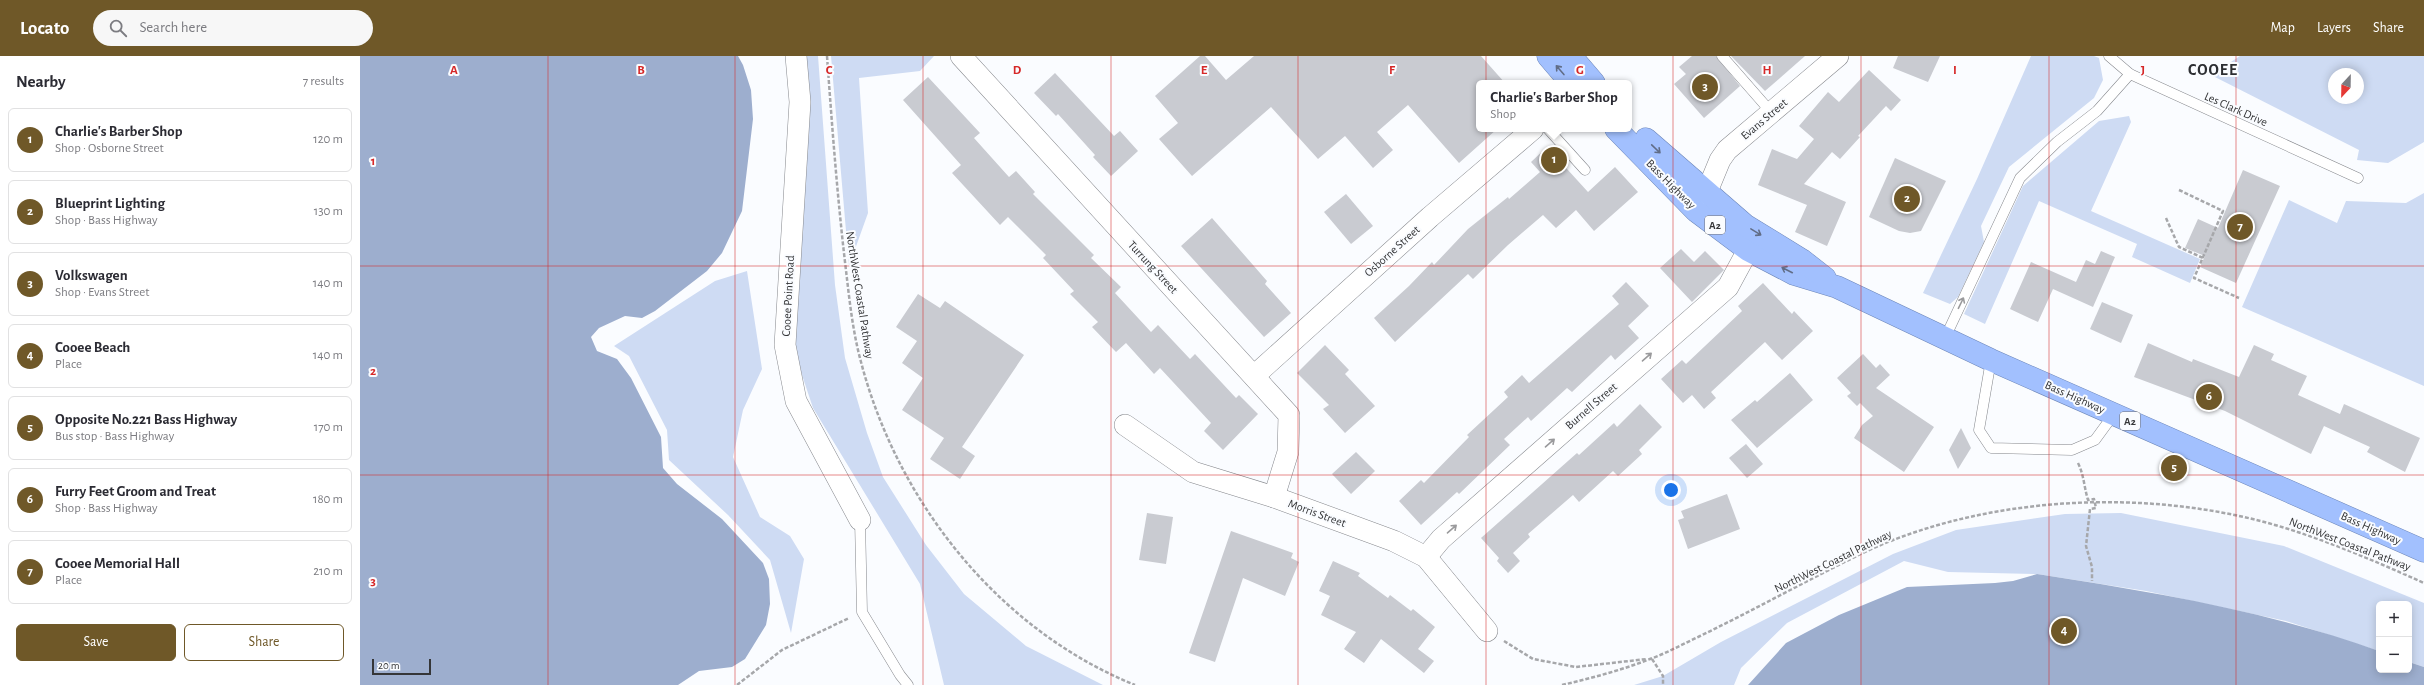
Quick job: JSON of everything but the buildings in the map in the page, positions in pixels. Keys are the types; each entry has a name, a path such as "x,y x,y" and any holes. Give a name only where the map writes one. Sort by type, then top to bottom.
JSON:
{"highway":[{"path":"1548,56 1568,80"},
{"path":"1571,56 1591,80"},
{"name":"Bass Highway","path":"1632,123 1654,147 1706,194 1745,225 1802,260 1837,287"},
{"name":"Bass Highway","path":"1619,132 1696,211 1748,250 1794,274 1837,287 1991,360 2424,551"}],"street":[{"name":"Cooee Point Road","path":"796,56 800,102 785,345 796,401 860,520"},
{"name":"Turrung Street","path":"961,56 1289,415 1288,452 1274,497"},
{"name":"Evans Street","path":"1706,194 1716,167 1727,150 1770,112 1838,56"},
{"name":"Osborne Street","path":"1254,376 1430,217 1529,132"},
{"name":"Burnell Street","path":"1426,557 1441,539 1728,287 1748,250"},
{"name":"Morris Street","path":"1125,425 1193,472 1274,497 1394,541 1426,557 1487,631"}],"lane":[{"path":"1722,56 1770,112"},
{"name":"Les Clark Drive","path":"2109,56 2130,74 2358,178"},
{"path":"1945,338 2020,178 2057,142 2097,111 2130,74"},
{"path":"1551,132 1584,170"},
{"path":"1991,360 1979,430 1991,448 2072,450 2095,440 2114,414"},
{"path":"860,520 862,612 900,675 908,685"}],"path":[{"name":"NorthWest Coastal Pathway","path":"827,56 839,209 852,316 870,393 897,458 929,514 973,571 1005,602 1074,653 1135,685"},
{"path":"2179,190 2223,211 2194,278 2239,298"},
{"path":"2166,218 2179,247 2203,258"},
{"path":"2072,450 2084,473 2083,484 2088,500 2094,499 2096,508 2090,509 2086,546 2092,566 2092,581"},
{"name":"NorthWest Coastal Pathway","path":"1562,685 1606,675 1652,659 1868,551 1910,534 1982,513 2030,507 2095,503 2170,506 2244,517 2323,541 2424,583"},
{"path":"737,685 782,650 862,612"},
{"path":"1487,631 1533,659 1576,667 1652,659 1663,676 1663,685"}],"shaded area":[{"path":"360,56 738,56 743,65 751,90 753,119 742,211 722,253 707,271 655,311 642,318 625,316 599,328 591,337 597,351 617,359 631,378 661,437 663,468 677,484 722,519 763,563 769,579 770,604 766,625 745,659 732,667 699,671 678,685 360,685"},
{"path":"802,56 818,56 835,285 845,358 867,433 883,477 926,545 964,594 1026,646 1103,685 944,685 920,584 813,408 794,351"},
{"path":"831,56 934,56 920,71 859,78 868,213 849,266"},
{"path":"2031,56 2094,56 2099,58 2103,80 2094,98 2009,167 1981,226 1984,242 1958,297 1950,304 1923,293 1977,179"},
{"path":"2240,56 2424,56 2424,142 2388,163 2357,160 2359,150 2211,75"},
{"path":"2129,116 2131,122 2091,211 2200,259 2190,283 2132,257 2137,244 2039,201 1985,324 1964,314 2023,186 2099,121"},
{"path":"2424,193 2424,386 2242,307 2289,200 2337,223 2346,201 2406,203"},
{"path":"747,271 762,369 743,410 733,457 760,517 790,536 804,559 791,633 770,560 728,515 669,460 667,430 629,356 614,346 715,281"},
{"path":"2121,513 2284,546 2424,603 2424,667 2412,663 2412,601 2376,601 2376,650 2286,621 2146,591 2037,574 1948,572 1904,561 1787,623 1741,668 1734,685 1634,685 1663,676 1721,642 1893,554 1956,530 2065,514"},
{"path":"2037,574 2124,588 2210,604 2253,614 2337,637 2376,650 2376,673 2412,673 2412,663 2424,667 2424,685 1748,685 1786,643 1839,615 1907,587 2013,581"}],"place":[{"name":"Volkswagen","path":"1705,87"},
{"name":"Charlie's Barber Shop","path":"1554,160"},
{"name":"Blueprint Lighting","path":"1907,199"},
{"name":"Cooee Memorial Hall","path":"2240,227"},
{"name":"Furry Feet Groom and Treat","path":"2209,397"},
{"name":"Opposite No.221 Bass Highway","path":"2174,468"},
{"name":"Cooee Beach","path":"2064,631"}],"district":[{"name":"COOEE","path":"2213,69"}]}
